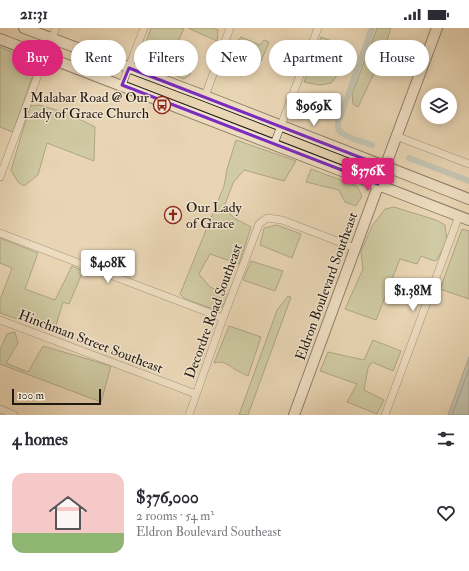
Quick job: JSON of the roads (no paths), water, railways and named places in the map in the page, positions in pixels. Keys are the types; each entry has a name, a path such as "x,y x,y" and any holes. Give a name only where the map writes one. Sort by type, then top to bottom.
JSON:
{"main road":[{"path":"24,28 205,96 469,199"},
{"name":"Eldron Boulevard Southeast","path":"294,415 378,184 437,28"},
{"path":"0,39 12,44"},
{"path":"63,63 469,220"}],"street":[{"path":"52,38 56,28"},
{"path":"122,86 144,28"},
{"path":"205,96 230,28"},
{"path":"274,144 318,28"},
{"path":"0,177 38,76"},
{"path":"396,136 469,164"},
{"path":"385,415 459,216"},
{"name":"Decordre Road Southeast","path":"188,415 259,224 268,218 282,220 356,248"},
{"path":"0,233 223,318"},
{"name":"Hinchman Street Southeast","path":"0,320 196,394"},
{"path":"0,409 14,415"}],"water":[{"path":"469,357 469,415 448,415"}],"waterway":[{"path":"372,28 338,123 341,133 372,145"},
{"path":"409,158 469,181"}],"place":[{"name":"Malabar Road @ Our Lady of Grace Church","path":"162,105"},
{"name":"Our Lady of Grace","path":"173,215"}]}
